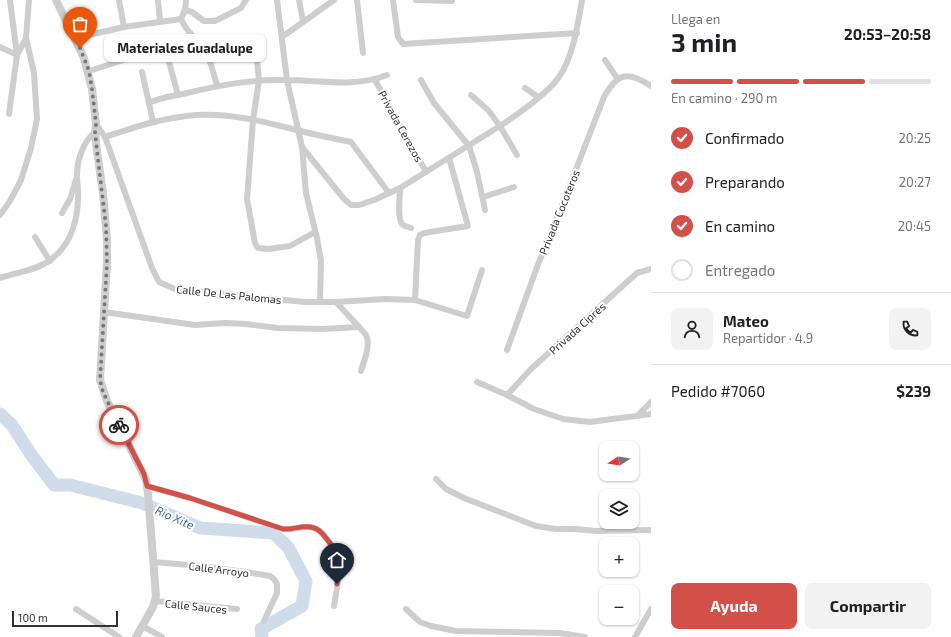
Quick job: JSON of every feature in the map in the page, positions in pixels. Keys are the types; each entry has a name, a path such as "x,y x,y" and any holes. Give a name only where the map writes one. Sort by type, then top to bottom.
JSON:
{"street":[{"path":"10,0 17,55 10,114"},
{"path":"0,215 21,180 31,148 37,119 34,74 26,38 29,0"},
{"path":"56,0 60,11 76,38 89,71 96,128 106,226 107,263 100,384 144,474 148,490 156,591 155,601 136,637"},
{"path":"119,0 124,27"},
{"path":"158,0 160,21"},
{"path":"186,0 185,10 181,19 185,28 204,50 210,60 217,85"},
{"path":"185,10 192,12 204,22 215,21 241,8 246,0"},
{"path":"277,0 287,80 302,147 306,193 321,261 320,302"},
{"path":"299,0 303,21"},
{"path":"282,37 334,0"},
{"path":"357,0 363,53"},
{"path":"393,0 398,37 401,43 405,44 577,33"},
{"path":"416,0 452,1"},
{"path":"302,147 348,204 359,205 400,188 500,126 538,98 554,84 560,76 577,33 582,0"},
{"path":"76,38 124,27 181,19"},
{"path":"178,95 169,57 173,50 192,37"},
{"path":"17,55 26,38"},
{"path":"0,47 17,55"},
{"path":"89,71 133,57"},
{"path":"257,60 259,80 253,120 247,199 255,243 258,248 268,249 290,246 315,232"},
{"path":"605,60 617,78 626,76 631,77 644,81 651,86"},
{"path":"142,72 152,122"},
{"path":"149,103 158,98 178,95 217,85 259,80 287,80 350,84 375,80 387,75"},
{"name":"Privada Cocoteros","path":"507,350 537,267 604,97 617,78"},
{"name":"Privada Cerezos","path":"375,80 426,172"},
{"path":"421,80 434,103 469,146 476,166 485,210"},
{"path":"525,88 538,98"},
{"path":"471,95 488,110 500,126 517,155"},
{"path":"105,137 152,122 175,117 197,115 226,116 253,120 351,142 389,193"},
{"path":"62,213 70,199 77,176 80,157 85,143 96,128"},
{"name":"Calle De Las Palomas","path":"96,128 105,137 152,268 159,282 175,289 305,302 385,299 415,300 467,316 482,270"},
{"path":"415,300 418,240 420,236 424,233 468,226 449,158"},
{"path":"0,278 42,265 50,261 66,243 73,230 78,201 77,176"},
{"path":"483,198 514,186"},
{"path":"400,188 400,222 404,226 411,228"},
{"path":"35,237 50,261"},
{"name":"Privada Ciprés","path":"507,395 532,368 637,273 651,269"},
{"path":"336,302 366,335 367,348 362,371"},
{"path":"104,312 195,325 225,323 278,328 323,329 359,327"},
{"path":"477,382 534,409 563,419 578,422 590,422 651,414"},
{"path":"637,416 651,402"},
{"path":"436,479 446,489 464,498 517,519 543,527 596,531 651,530"},
{"path":"148,490 190,498 283,529 315,528 331,543 336,553 339,573 334,606"},
{"name":"Calle Arroyo","path":"153,562 201,566 270,576 276,581 278,588 276,600 264,621"},
{"name":"Calle Sauces","path":"155,601 237,610"},
{"path":"76,609 119,637"},
{"path":"406,609 420,622 431,626 456,631 560,633 585,637"},
{"path":"635,637 651,610"},
{"path":"142,626 162,637"}],"waterway":[{"name":"Rio Xite","path":"0,414 12,425 30,453 54,485 70,485 142,503 200,528 273,533 288,547 306,581 302,606 261,629 262,637"}],"way so far":[{"path":"80,48 89,71 92,89 96,124 95,132 103,193 107,240 100,384 119,425"}],"place":[{"name":"Materiales Guadalupe","path":"80,48"}],"route":[{"path":"119,425 144,474 147,486 190,498 283,529 315,528 331,543 336,553 339,573 337,584"}]}
